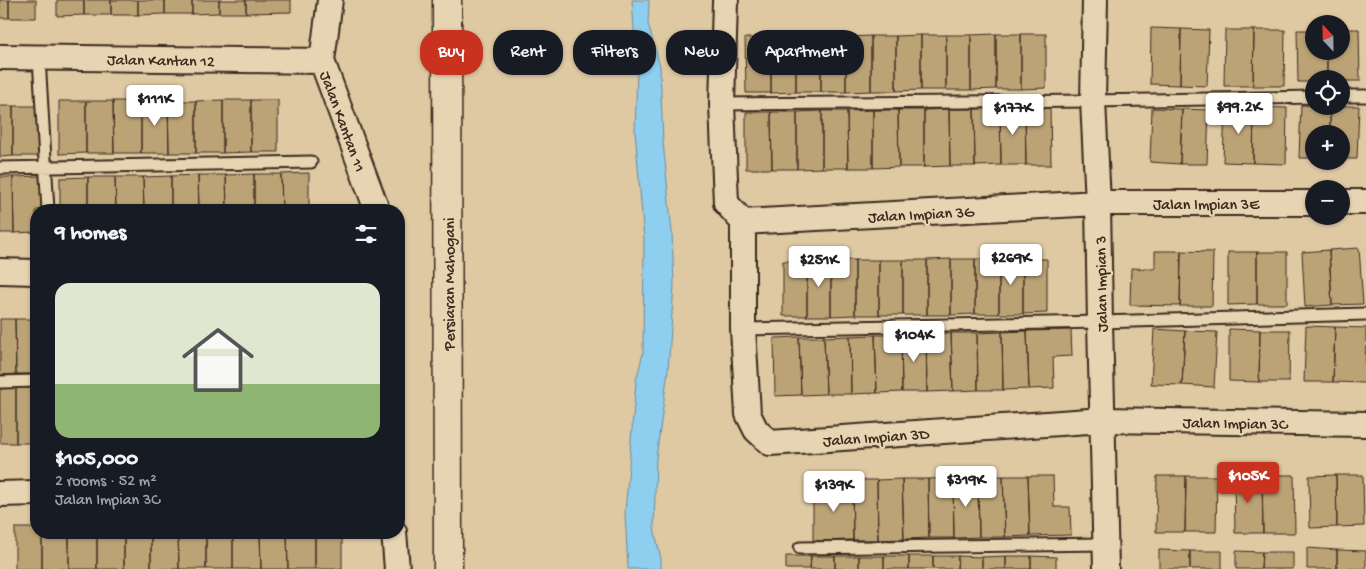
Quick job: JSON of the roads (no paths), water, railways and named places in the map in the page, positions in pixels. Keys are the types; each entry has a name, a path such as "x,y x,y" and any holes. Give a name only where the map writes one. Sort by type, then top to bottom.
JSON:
{"main road":[{"name":"Persiaran Mahogani","path":"447,0 448,569"}],"street":[{"name":"Jalan Kantan 11","path":"330,0 322,60 375,204"},
{"path":"726,0 722,104 726,204 743,222 743,329"},
{"name":"Jalan Impian 3","path":"1095,0 1093,101 1098,203 1106,569"},
{"name":"Jalan Kantan 12","path":"0,58 322,60"},
{"name":"Jalan Impian 3E","path":"1098,203 1305,202"},
{"path":"1350,202 1366,202"},
{"name":"Jalan Impian 3G","path":"743,222 1098,203"},
{"path":"0,272 30,272"},
{"name":"Jalan Impian 3D","path":"743,329 748,414 756,430 770,443 1103,420"},
{"name":"Jalan Impian 3C","path":"1103,420 1366,424"},
{"path":"0,494 30,493"},
{"path":"395,539 397,569"}],"lane":[{"path":"39,58 48,204"},
{"path":"1350,96 1366,96"},
{"path":"722,104 1305,97"},
{"path":"0,168 311,162"},
{"path":"743,329 1100,322 1366,314"},
{"path":"0,382 30,381"},
{"path":"800,548 1106,544"}],"water":[{"path":"632,0 649,0 648,24 650,30 634,30"},
{"path":"656,52 660,66 663,142 672,232 674,285 668,371 656,458 654,528 661,559 661,569 628,569 625,513 636,381 643,353 644,240 635,130 637,75 656,75"}]}
